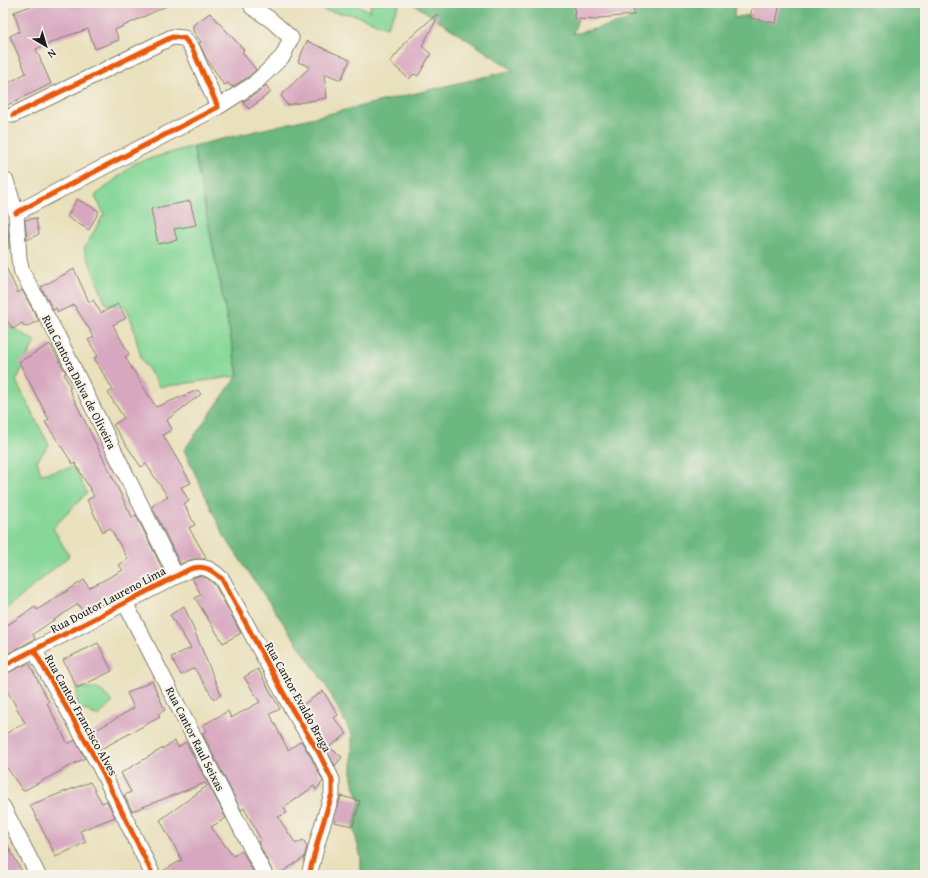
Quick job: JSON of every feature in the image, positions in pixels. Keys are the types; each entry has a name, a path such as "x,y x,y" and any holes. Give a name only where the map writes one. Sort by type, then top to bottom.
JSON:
{"street":[{"path":"16,213 218,107 254,84 283,56 291,38 271,20 252,6"},
{"path":"13,115 172,37 184,38 192,48 218,107"},
{"name":"Rua Cantora Dalva de Oliveira","path":"6,181 16,213 19,259 22,272 58,337 176,576"},
{"name":"Rua Doutor Laureno Lima","path":"3,666 190,569 202,566 213,571 222,579"},
{"name":"Rua Cantor Evaldo Braga","path":"222,579 332,780 332,794 309,875"},
{"name":"Rua Cantor Raul Seixas","path":"125,603 265,875"},
{"name":"Rua Cantor Francisco Alves","path":"34,650 99,765 153,875"},
{"path":"3,807 38,875"}],"green space":[{"path":"303,3 358,3 357,5 370,11 371,3 400,3 387,27 355,15 327,11"},
{"path":"412,3 583,3 573,34 627,21 635,3 735,3 734,18 804,3 925,3 925,875 361,875 361,858 353,826 360,801 352,779 352,735 325,684 224,536 184,450 238,375 193,146 513,70"},
{"path":"193,146 238,376 160,387 141,358 132,322 125,306 106,304 84,249 104,214 95,196 135,163"},
{"path":"3,322 35,341 16,381 49,445 37,461 41,474 74,467 87,493 53,528 69,556 10,606 3,610"},
{"path":"77,688 98,688 113,702 98,716 77,707"}],"building":[{"path":"40,3 173,3 115,30 119,40 95,49 88,29 36,49 51,84 3,107 3,86 26,73 10,36 20,31 14,12"},
{"path":"575,3 633,3 634,15 598,18 598,20 574,19"},
{"path":"753,3 780,3 776,23 750,18"},
{"path":"210,13 244,50 242,52 256,70 232,87 228,83 224,85 207,59 199,43 201,42 193,31 193,25"},
{"path":"437,14 439,15 422,46 431,54 418,76 414,74 409,79 390,62 404,45 403,44"},
{"path":"307,41 350,60 341,80 324,73 327,98 287,105 281,95 310,67 298,62"},
{"path":"266,85 271,92 249,109 243,102 259,92"},
{"path":"77,199 99,211 89,230 67,217"},
{"path":"190,201 196,225 174,229 177,240 158,244 151,209"},
{"path":"36,218 39,234 27,240 25,220"},
{"path":"3,223 8,223 9,248 3,251"},
{"path":"3,261 18,293 22,290 39,321 25,327 22,323 13,329 3,315"},
{"path":"74,269 89,302 93,300 101,313 118,304 126,318 113,325 129,354 125,357 156,407 198,390 201,394 167,420 172,429 163,435 191,483 181,487 189,501 184,504 195,525 189,528 206,557 204,559 193,559 180,564 152,506 168,497 146,464 141,467 113,425 124,418 108,393 113,390 94,358 98,356 88,340 94,337 74,305 58,312 56,308 53,310 41,287"},
{"path":"50,344 66,373 64,374 71,388 69,389 132,517 136,515 164,572 84,614 78,604 33,634 35,639 3,656 3,628 35,607 37,610 84,580 89,588 123,570 119,565 128,559 110,528 103,532 87,500 94,496 75,463 73,464 45,422 49,420 19,362"},
{"path":"199,576 207,578 215,585 241,633 223,643 195,598 201,595 192,578"},
{"path":"184,606 221,695 214,699 194,668 181,675 171,657 191,648 170,615"},
{"path":"98,643 112,671 77,688 63,660"},
{"path":"29,663 68,744 75,740 85,758 23,791 3,762 3,735 25,723 3,683 3,675"},
{"path":"258,669 280,709 270,714 288,750 301,741 323,781 316,790 314,786 284,808 287,813 278,817 296,844 303,840 307,846 304,858 277,875 274,875 258,842 261,840 244,808 241,810 202,733 207,731 203,725 228,711 231,718 260,702 244,677"},
{"path":"152,681 165,710 158,714 160,717 101,749 91,733 134,708 127,693"},
{"path":"323,691 338,715 334,718 347,734 329,747 342,757 335,766 301,706"},
{"path":"175,741 178,747 186,742 226,818 211,827 233,856 242,851 255,875 162,875 161,872 182,860 160,820 207,786 205,783 132,811 124,795 131,792 121,773"},
{"path":"90,782 102,803 107,801 115,817 80,831 86,842 56,857 30,805"},
{"path":"341,796 360,801 353,826 334,822"},
{"path":"3,837 24,875 3,875"}],"cycle path":[{"path":"13,115 172,37 184,38 192,48 218,107 16,213"},
{"path":"3,666 190,569 200,567 215,573 222,579 292,709 319,753 332,780 332,794 309,875"},
{"path":"34,650 99,765 153,875"}]}
